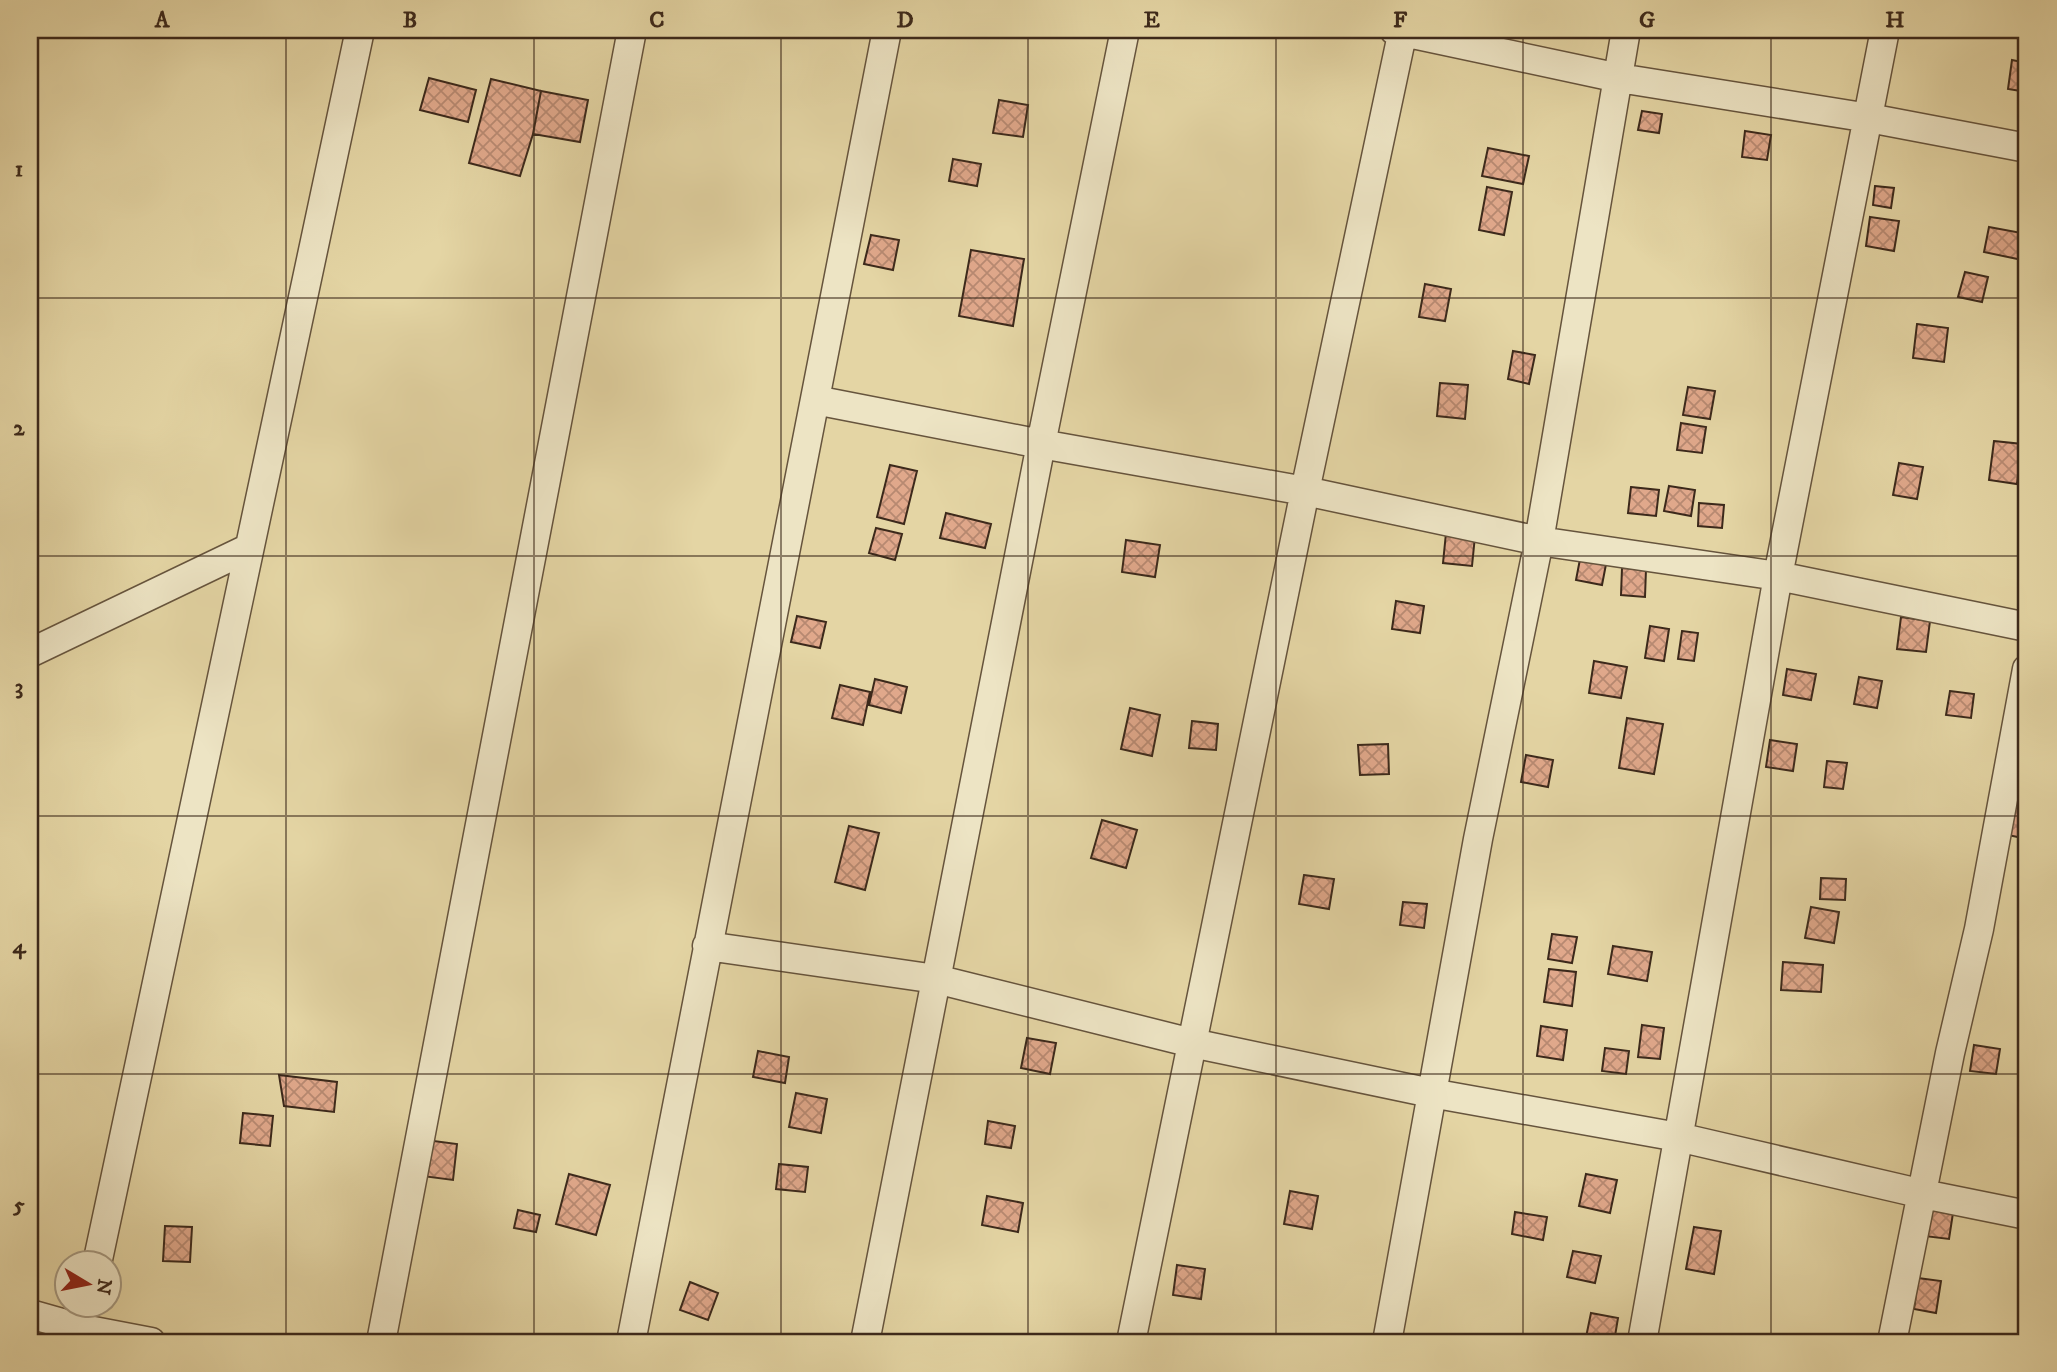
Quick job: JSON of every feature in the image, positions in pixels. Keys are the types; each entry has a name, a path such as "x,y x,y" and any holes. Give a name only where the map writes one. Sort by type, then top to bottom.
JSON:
{"street":[{"path":"100,1250 360,30"},
{"path":"381,1342 632,30"},
{"path":"631,1342 887,30"},
{"path":"865,1342 1125,30"},
{"path":"1131,1342 1400,30 1619,78 1869,118 2027,148"},
{"path":"1387,1342 1478,839 1539,541 1626,30"},
{"path":"1642,1342 1778,576 1885,30"},
{"path":"816,400 1305,491 1539,541 1778,576 2027,627"},
{"path":"30,653 249,548"},
{"path":"1892,1342 1950,1052 1979,929 2027,669"},
{"path":"707,946 936,979 1192,1043 1431,1093 1678,1137 1923,1194 2027,1215"},
{"path":"30,1314 151,1342"}],"building":[{"path":"2012,60 2027,63 2027,92 2008,89"},
{"path":"429,78 476,90 468,122 420,110"},
{"path":"491,79 541,91 533,134 520,176 469,163"},
{"path":"541,91 588,100 580,142 533,134"},
{"path":"999,100 1028,105 1023,137 993,133"},
{"path":"1642,111 1662,114 1659,133 1638,130"},
{"path":"1745,131 1771,135 1767,160 1742,157"},
{"path":"1488,148 1529,156 1523,184 1482,176"},
{"path":"953,159 981,164 977,186 949,181"},
{"path":"1875,186 1894,188 1891,208 1873,205"},
{"path":"1487,187 1512,192 1504,235 1479,230"},
{"path":"1870,217 1899,221 1894,251 1866,246"},
{"path":"1989,227 2027,234 2027,261 1984,252"},
{"path":"871,235 899,240 893,270 864,264"},
{"path":"971,250 1024,259 1013,326 959,316"},
{"path":"1965,272 1988,277 1982,302 1958,297"},
{"path":"1425,284 1451,289 1445,321 1419,317"},
{"path":"1917,324 1948,328 1944,362 1913,358"},
{"path":"1513,351 1535,355 1529,384 1508,379"},
{"path":"1440,383 1468,385 1465,419 1437,416"},
{"path":"1688,387 1715,391 1710,419 1683,415"},
{"path":"1681,423 1706,427 1702,453 1677,450"},
{"path":"1994,441 2022,444 2017,484 1989,480"},
{"path":"1899,463 1923,467 1917,499 1893,495"},
{"path":"890,465 917,471 904,524 877,517"},
{"path":"1669,486 1695,490 1691,516 1664,511"},
{"path":"1631,487 1659,490 1656,516 1628,513"},
{"path":"1699,503 1724,505 1722,528 1698,526"},
{"path":"946,513 991,524 985,548 940,538"},
{"path":"876,528 902,534 895,560 869,553"},
{"path":"1446,533 1475,536 1472,566 1443,563"},
{"path":"1126,540 1160,545 1155,577 1122,572"},
{"path":"1581,554 1607,559 1602,585 1576,580"},
{"path":"1622,568 1646,569 1645,597 1621,595"},
{"path":"1396,601 1424,606 1420,633 1392,629"},
{"path":"797,616 826,622 820,648 791,642"},
{"path":"1901,617 1930,621 1926,652 1897,649"},
{"path":"1650,626 1669,629 1664,661 1645,658"},
{"path":"1682,631 1698,633 1694,661 1678,659"},
{"path":"1594,661 1627,667 1621,698 1589,693"},
{"path":"1787,669 1816,674 1811,700 1783,695"},
{"path":"1859,677 1882,681 1877,708 1854,704"},
{"path":"875,679 907,687 901,713 869,705"},
{"path":"840,685 870,692 863,725 832,718"},
{"path":"1950,691 1974,694 1971,718 1946,715"},
{"path":"1130,708 1160,715 1152,756 1121,749"},
{"path":"1627,718 1663,724 1654,774 1619,768"},
{"path":"1192,721 1218,724 1216,750 1189,748"},
{"path":"1770,740 1797,744 1793,771 1766,767"},
{"path":"1388,744 1389,774 1360,775 1358,745"},
{"path":"1526,755 1553,760 1548,787 1521,782"},
{"path":"1827,761 1847,763 1843,789 1824,787"},
{"path":"2017,788 2027,790 2027,839 2008,835"},
{"path":"1102,820 1137,830 1126,868 1091,858"},
{"path":"849,826 879,833 865,890 835,882"},
{"path":"1304,875 1334,879 1329,909 1299,904"},
{"path":"1821,878 1846,879 1845,900 1820,899"},
{"path":"1403,902 1427,904 1424,928 1400,925"},
{"path":"1811,907 1839,912 1834,943 1805,938"},
{"path":"1552,934 1577,937 1572,963 1548,959"},
{"path":"1613,946 1652,952 1647,981 1608,974"},
{"path":"1783,962 1823,965 1821,992 1781,990"},
{"path":"1549,969 1576,972 1572,1006 1544,1002"},
{"path":"1642,1025 1664,1028 1660,1059 1638,1057"},
{"path":"1541,1026 1567,1030 1563,1060 1537,1056"},
{"path":"1027,1038 1056,1043 1050,1074 1021,1068"},
{"path":"1974,1045 2000,1049 1996,1074 1970,1071"},
{"path":"1605,1048 1629,1051 1626,1074 1602,1071"},
{"path":"758,1051 789,1057 785,1083 753,1077"},
{"path":"279,1075 337,1082 334,1112 284,1106"},
{"path":"796,1093 827,1099 821,1133 789,1127"},
{"path":"243,1113 273,1116 270,1146 240,1143"},
{"path":"988,1121 1015,1126 1011,1148 985,1144"},
{"path":"426,1140 457,1144 453,1180 422,1176"},
{"path":"779,1164 808,1167 805,1192 776,1189"},
{"path":"569,1174 610,1185 596,1235 556,1224"},
{"path":"1586,1174 1617,1180 1610,1213 1579,1206"},
{"path":"1290,1191 1318,1196 1312,1229 1284,1224"},
{"path":"987,1196 1023,1203 1018,1232 982,1225"},
{"path":"1928,1209 1953,1213 1949,1239 1924,1236"},
{"path":"518,1210 540,1215 536,1232 514,1228"},
{"path":"1515,1212 1547,1217 1543,1240 1512,1234"},
{"path":"165,1226 192,1227 190,1262 163,1261"},
{"path":"1694,1227 1721,1231 1714,1274 1686,1269"},
{"path":"1573,1251 1601,1256 1595,1283 1567,1277"},
{"path":"1177,1265 1205,1269 1201,1299 1173,1295"},
{"path":"1918,1278 1941,1281 1936,1313 1914,1309"},
{"path":"690,1282 718,1293 708,1320 680,1310"},
{"path":"1591,1313 1618,1318 1614,1342 1585,1342"}]}
